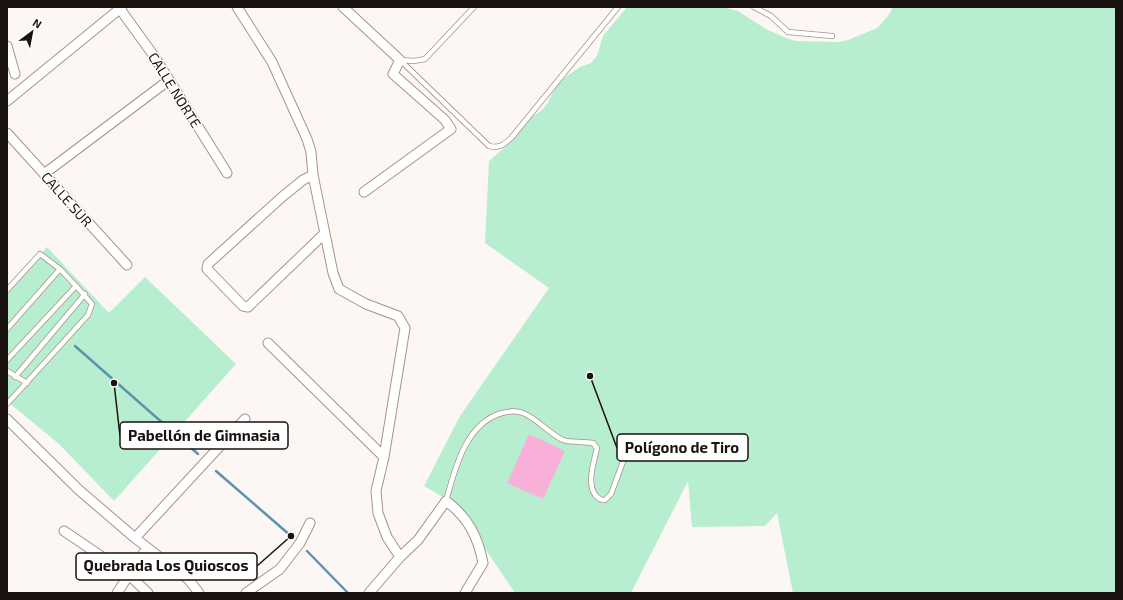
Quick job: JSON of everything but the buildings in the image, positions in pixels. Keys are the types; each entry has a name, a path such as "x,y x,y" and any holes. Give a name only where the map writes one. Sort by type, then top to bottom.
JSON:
{"street":[{"path":"237,7 272,62 299,118 311,152 313,175 324,234 333,273 339,289 366,304 398,316 405,328 384,457 376,491 378,513 387,537 400,556"},
{"path":"343,7 400,60 393,74 445,120 451,129 364,192"},
{"path":"7,101 121,8"},
{"name":"CALLE NORTE","path":"121,8 154,56 227,174"},
{"path":"7,46 15,74"},
{"path":"44,174 168,80"},
{"name":"CALLE SUR","path":"7,133 128,265"},
{"path":"313,175 303,180 282,197 206,266 243,306 248,307 324,234"},
{"path":"268,343 384,457"},
{"path":"7,419 79,490 147,548 189,580 199,593"},
{"path":"135,538 245,419"},
{"path":"369,593 400,556 418,540 446,501 458,510 480,544 483,563 465,593"},
{"path":"246,593 280,569 300,543 310,523"},
{"path":"64,531 129,575 148,593"},
{"path":"117,593 147,548"}],"lane":[{"path":"400,60 414,61 425,59 474,7"},
{"path":"400,60 489,146 497,147 506,144 618,7"},
{"path":"754,7 771,16 788,32 832,36"},
{"path":"7,290 40,254 60,269 85,294 92,304 88,315 27,384 7,404"},
{"path":"7,329 60,269"},
{"path":"7,360 76,286"},
{"path":"15,376 85,294"},
{"path":"7,371 27,384"},
{"path":"446,501 451,483 469,438 481,424 494,415 510,410 522,413 533,418 548,431 565,440 594,442 597,448 591,479 593,492 602,500 611,494 631,440"}],"green space":[{"path":"627,7 722,7 738,11 766,29 786,38 796,41 838,42 848,40 877,28 888,16 893,7 1116,7 1116,593 793,593 777,513 765,526 692,527 688,481 631,593 515,593 455,504 424,486 460,416 549,288 485,243 489,161 512,141 513,135 523,122 541,111 547,104 556,86 564,78 580,67 591,63 597,56 603,36"},
{"path":"47,247 109,313 145,277 236,364 114,501 59,444 7,401 7,292"}],"waterway":[{"path":"75,346 198,454"},
{"path":"216,471 291,536"},
{"path":"307,551 348,593"}],"place":[{"name":"Polígono de Tiro","path":"590,376"},
{"name":"Pabellón de Gimnasia","path":"114,383"},
{"name":"Quebrada Los Quioscos","path":"291,536"}]}
